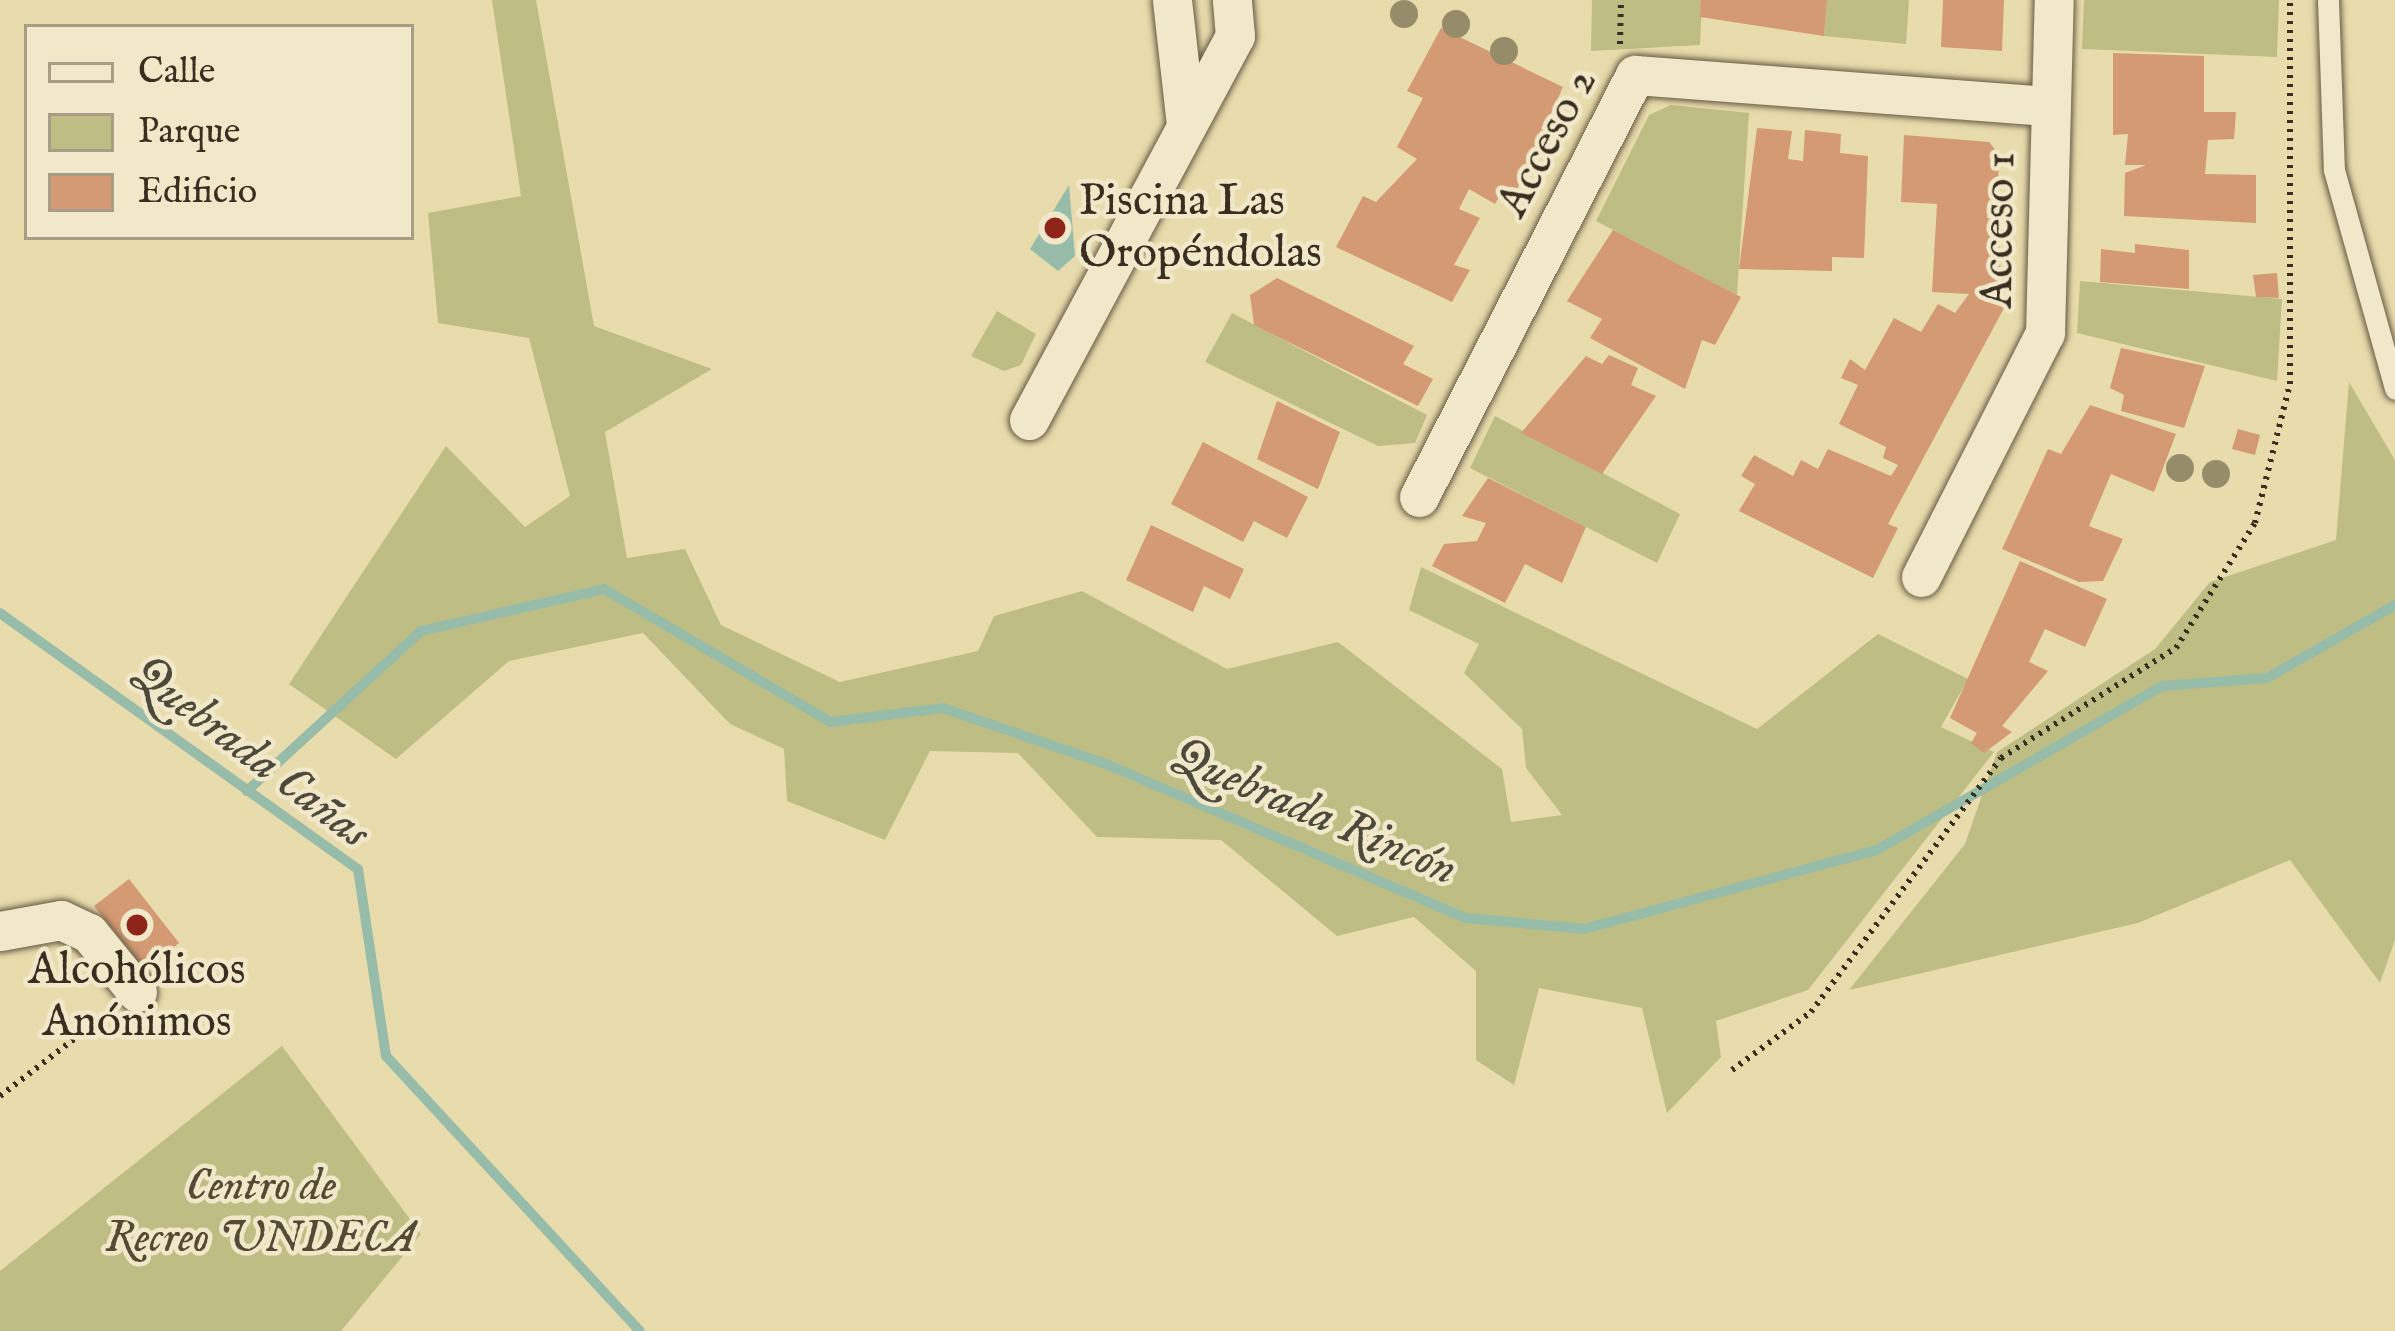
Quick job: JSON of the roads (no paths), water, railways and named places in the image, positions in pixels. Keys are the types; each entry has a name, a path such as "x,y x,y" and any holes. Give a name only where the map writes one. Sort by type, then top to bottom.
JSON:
{"street":[{"path":"1172,0 1186,125"},
{"path":"1029,420 1235,37 1232,0"},
{"name":"Acceso 1","path":"1921,577 2045,333 2054,0"},
{"name":"Acceso 2","path":"1419,496 1635,75 2051,106"},
{"path":"0,931 62,920 89,933 137,992"}],"lane":[{"path":"2328,0 2334,170 2395,388"}],"waterway":[{"name":"Quebrada Rincón","path":"247,791 421,631 604,589 831,722 943,708 1106,764 1466,918 1584,929 1877,850 2162,686 2267,678 2395,605"},
{"name":"Quebrada Cañas","path":"0,613 358,869 386,1056 640,1331"}],"place":[{"name":"Piscina Las Oropéndolas","path":"1055,228"},
{"name":"Alcohólicos Anónimos","path":"137,925"}],"park label":[{"name":"Centro de Recreo UNDECA","path":"261,1213"}]}
